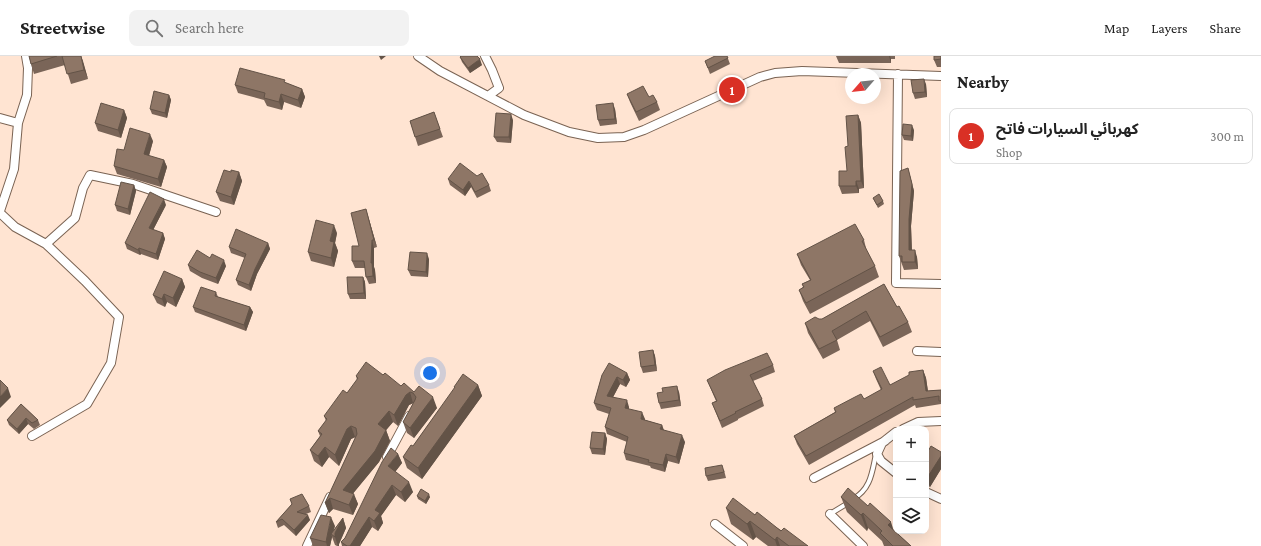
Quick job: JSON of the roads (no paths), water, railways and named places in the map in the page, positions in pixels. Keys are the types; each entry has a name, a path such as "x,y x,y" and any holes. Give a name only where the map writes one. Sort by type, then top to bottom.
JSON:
{"street":[{"path":"26,56 28,68 27,95 18,122 14,169 0,212 15,226 46,244 86,281 119,316 111,362 87,404 32,436"},
{"path":"418,56 440,71 524,115 569,132 598,138 624,137 644,130 760,77 775,73 802,71 941,76"},
{"path":"485,56 499,88 488,96"},
{"path":"898,74 892,285 941,284"},
{"path":"0,118 18,122"},
{"path":"46,244 75,218 83,188 90,175 133,184 216,212"},
{"path":"917,351 941,352"},
{"path":"384,463 414,408"},
{"path":"909,426 918,422 941,421"},
{"path":"893,434 882,443 876,454 881,461 893,471"},
{"path":"814,478 885,441"},
{"path":"307,546 333,490"},
{"path":"929,493 941,499"},
{"path":"830,514 863,546"},
{"path":"715,524 743,546"}],"lane":[{"path":"830,514 862,495 867,487 876,454"}],"place":[{"name":"كهربائي السيارات فاتح","path":"732,90"}]}
